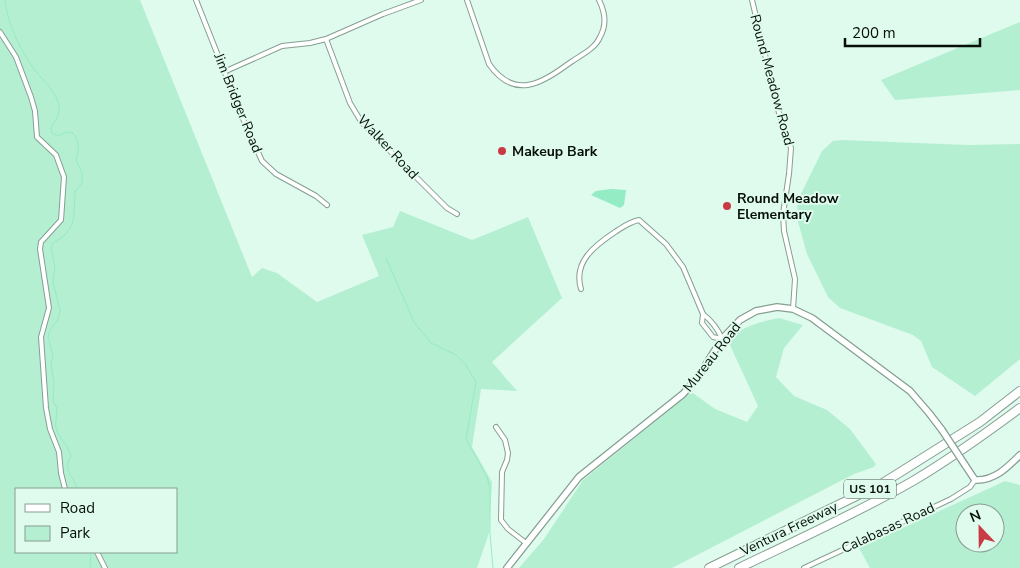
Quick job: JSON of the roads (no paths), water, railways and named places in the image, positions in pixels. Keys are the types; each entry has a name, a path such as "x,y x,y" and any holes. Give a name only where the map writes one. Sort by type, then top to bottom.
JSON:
{"highway":[{"name":"Ventura Freeway","path":"709,568 883,483 980,422 1020,391"},
{"name":"Ventura Freeway","path":"739,568 912,481 950,458 1020,408"}],"main road":[{"name":"Mureau Road","path":"507,568 579,477 687,390 708,363 722,340 740,320 756,311 777,307 793,309 805,314 916,397 942,430 975,480"},
{"name":"Calabasas Road","path":"975,480 992,478 1020,456"}],"street":[{"name":"Jim Bridger Road","path":"196,0 262,161 276,174 316,196 328,206"},
{"path":"226,71 282,46 310,44 326,39 421,0"},
{"path":"467,0 489,64 495,73 504,81 517,86 529,86 542,82 593,47 600,39 605,17 599,0"},
{"name":"Round Meadow Road","path":"752,0 778,113 791,148 783,214 784,231 795,279 793,309"},
{"path":"0,32 16,57 31,97 35,111 37,137 56,155 64,177 60,220 41,242 40,248 49,308 42,337 46,408 50,429 59,452 65,488"},
{"name":"Walker Road","path":"326,39 350,103 362,123 447,208 457,214"},
{"path":"581,289 578,281 587,254 599,243 631,222 639,220 666,244 683,267 703,314 719,332 722,340"},
{"path":"703,314 702,323 713,338 722,340"},
{"path":"496,427 505,440 508,453 502,472 501,520 508,529 526,543"},
{"name":"Calabasas Road","path":"804,568 951,499 967,490 975,480"},
{"path":"98,553 106,568"}],"waterway":[{"path":"5,0 11,26 22,50 58,101 59,113 51,128 52,133 58,136 66,132 73,133 78,143 76,160 82,173 82,183 75,192 72,225 65,235 53,243 51,248 55,267 53,282 60,310 58,319 50,330 48,337 53,356 51,364 54,383 53,401 57,408 56,428 70,452 68,469 77,488"},
{"path":"386,258 414,322 431,343 456,355 465,364 476,382 466,439 487,477 490,489 490,534 493,568"},
{"path":"90,568 91,553"}],"place":[{"name":"Makeup Bark","path":"502,151"},
{"name":"Round Meadow Elementary","path":"727,206"}]}
